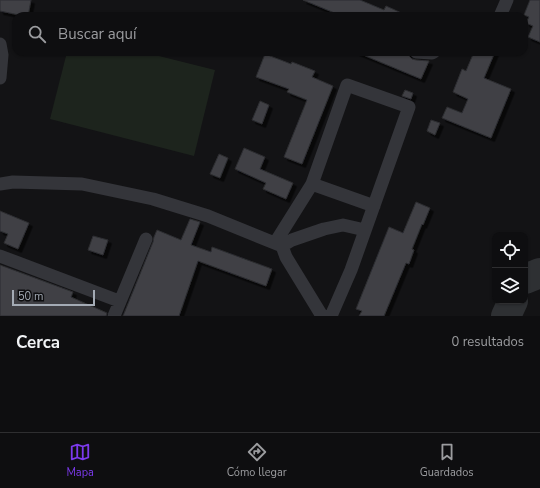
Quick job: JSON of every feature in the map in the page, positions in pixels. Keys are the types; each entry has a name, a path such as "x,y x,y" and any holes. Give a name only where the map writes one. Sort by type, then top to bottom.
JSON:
{"street":[{"path":"502,12 507,0"},
{"path":"0,44 2,56 0,78"},
{"path":"278,244 312,184 347,85 409,107 351,270 331,316"},
{"path":"0,184 13,182 82,184 153,199 208,216 278,244 322,316"},
{"path":"312,184 374,206"},
{"path":"278,244 324,229 343,225 365,230"},
{"path":"114,316 146,239"},
{"path":"0,256 119,301"}],"shaded area":[{"path":"66,56 159,56 215,70 194,156 50,119"}],"building":[{"path":"0,0 31,0 29,12 12,12 12,14 0,11"},
{"path":"303,0 360,0 384,10 386,6 399,12 332,12"},
{"path":"530,0 540,0 540,42 528,37 533,26 528,24 528,12 525,12"},
{"path":"264,56 270,56 291,64 292,62 315,71 312,77 333,86 302,164 284,157 307,100 287,92 289,89 256,77"},
{"path":"366,56 409,56 416,60 429,61 421,79"},
{"path":"472,56 493,56 484,78 511,89 491,138 442,118 447,107 462,113 468,99 453,92 462,69 466,71"},
{"path":"405,90 413,93 411,99 402,96"},
{"path":"260,101 269,105 262,124 252,120"},
{"path":"431,120 440,123 435,135 427,131"},
{"path":"244,148 265,157 260,169 293,183 286,199 263,189 266,183 235,169"},
{"path":"219,154 228,158 220,178 210,174"},
{"path":"416,202 430,208 412,249 414,250 409,264 406,263 384,316 359,316 362,311 356,309 389,227 403,233"},
{"path":"0,211 29,223 18,249 4,243 8,234 0,231"},
{"path":"190,219 200,222 191,245 211,252 212,247 272,269 266,286 198,261 179,316 123,316 157,230 181,240"},
{"path":"93,236 108,240 103,255 88,250"},
{"path":"0,265 73,292 71,297 107,313 106,316 0,316"}],"taxiway":[{"path":"528,278 540,273"},
{"path":"506,316 512,304"}]}
